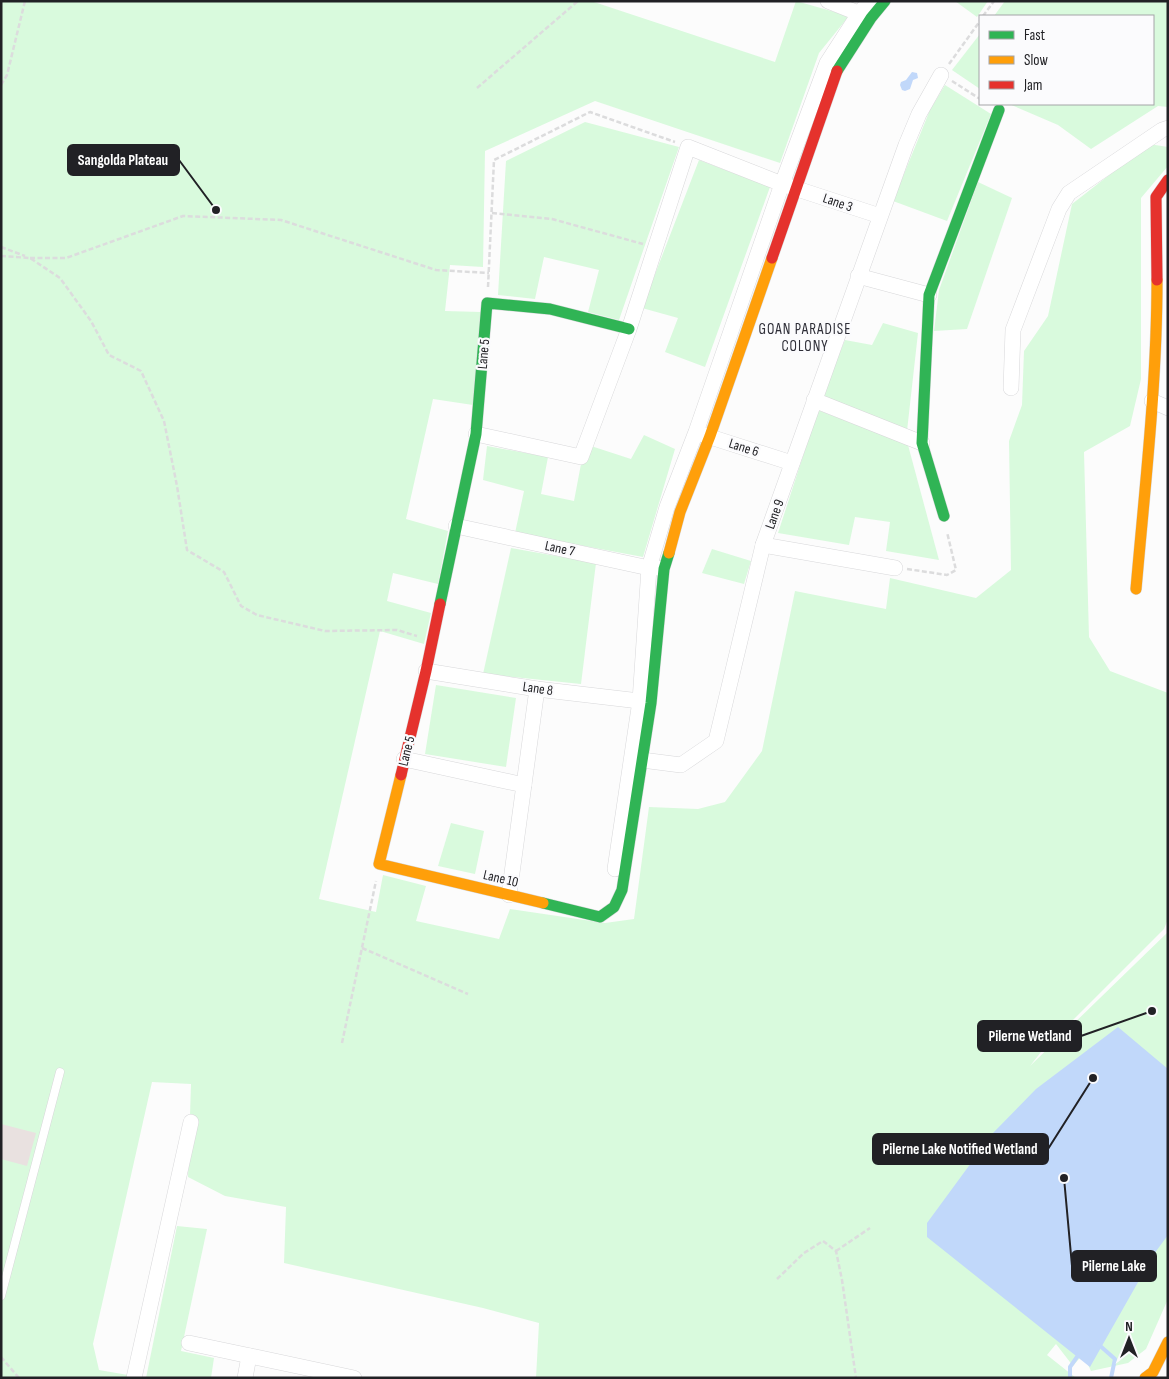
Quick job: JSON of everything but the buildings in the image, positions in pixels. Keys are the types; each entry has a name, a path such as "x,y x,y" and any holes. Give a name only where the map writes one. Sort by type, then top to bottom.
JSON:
{"street":[{"path":"828,1 867,11"},
{"path":"614,907 622,890 642,760 656,568 667,507 703,434 789,186 827,63 867,11 885,1"},
{"name":"Lane 9","path":"642,760 681,765 716,741 763,545 880,216 919,114 941,75"},
{"path":"944,516 922,443 929,295 999,110"},
{"path":"1011,388 1013,330 1059,209 1069,193 1162,130 1168,128"},
{"path":"476,434 580,458 629,329 688,147 789,186"},
{"path":"1136,589 1152,401 1162,320 1156,197 1168,180"},
{"name":"Lane 3","path":"789,186 880,216"},
{"path":"858,276 929,295"},
{"path":"487,303 550,309 629,329"},
{"name":"Lane 5","path":"379,864 433,641 476,434 487,303"},
{"path":"814,400 922,443"},
{"path":"1152,401 1168,408"},
{"name":"Lane 6","path":"703,434 792,463"},
{"name":"Lane 7","path":"456,526 656,568"},
{"path":"763,545 895,568"},
{"name":"Lane 8","path":"426,671 537,689 645,702"},
{"path":"509,895 537,689"},
{"path":"614,907 612,889 645,702"},
{"path":"404,759 524,785"},
{"name":"Lane 10","path":"379,864 600,917 614,907"},
{"path":"134,1378 191,1122"},
{"path":"1145,1378 1153,1372 1168,1342"},
{"path":"189,1343 354,1378"},
{"path":"246,1378 248,1356"}],"lane":[{"path":"1,1296 60,1072"}],"path":[{"path":"1,85 7,75 25,1"},
{"path":"477,88 578,1"},
{"path":"985,15 994,1"},
{"path":"979,22 941,75 979,98"},
{"path":"487,303 494,160 590,112 688,147"},
{"path":"492,213 552,219 655,247"},
{"path":"1,256 66,258 183,216 281,220 436,270 489,273"},
{"path":"1,247 30,258 60,278 91,321 109,355 141,371 164,421 187,550 224,572 242,606 257,615 325,631 397,630 433,641"},
{"path":"895,568 947,575 956,570 944,516"},
{"path":"342,1043 379,864"},
{"path":"362,948 468,994"},
{"path":"836,1251 870,1228"},
{"path":"777,1279 804,1253 823,1241 836,1251 856,1378"},
{"path":"1,1356 19,1378"}],"green space":[{"path":"1,1 591,1 775,62 796,1 849,16 819,53 780,163 595,101 485,151 483,267 450,265 445,311 481,312 473,405 433,399 406,519 448,531 438,584 393,573 387,601 431,613 424,644 380,631 319,899 376,912 383,875 426,886 416,921 499,939 510,909 605,923 634,919 649,807 698,809 725,802 762,751 795,591 886,609 890,578 976,598 1011,570 1009,441 1022,405 1024,351 1048,316 1072,204 1149,144 1168,147 1168,166 1141,198 1141,379 1130,426 1084,452 1089,637 1110,671 1168,693 1168,919 1164,929 1041,1052 1030,1066 1168,932 1168,1299 1146,1349 1128,1363 1091,1371 1083,1354 1073,1366 1056,1344 1047,1355 1076,1378 536,1378 539,1323 483,1308 284,1263 286,1207 225,1196 188,1177 191,1084 152,1082 93,1344 99,1370 128,1375 127,1378 1,1378"},
{"path":"955,1 988,1 977,17"},
{"path":"1005,1 1168,1 1168,107 1158,106 1091,149 1058,125 1011,105 1154,105 1154,15 995,15"},
{"path":"979,35 979,88 952,70"},
{"path":"945,85 991,114 947,221 893,201 930,110"},
{"path":"585,122 679,147 619,320 588,312 599,270 544,257 535,299 498,295 506,161"},
{"path":"699,160 770,187 705,367 665,352 678,318 642,308"},
{"path":"978,182 1012,198 967,329 934,331 939,290"},
{"path":"883,323 918,333 907,431 821,398 845,340 872,345"},
{"path":"818,410 908,445 939,560 886,551 890,522 855,517 849,545 778,533"},
{"path":"644,435 675,449 643,557 515,533 524,491 483,480 487,446 548,457 541,494 574,501 581,464 591,446 631,459"},
{"path":"511,548 596,563 581,684 483,674"},
{"path":"712,549 751,561 744,584 702,573"},
{"path":"436,685 516,698 506,767 425,754"},
{"path":"451,823 484,831 475,874 438,866"},
{"path":"177,1226 207,1229 181,1351 214,1358 211,1378 146,1378"}],"water":[{"path":"912,72 917,73 918,78 913,80 910,89 902,90 901,82 906,80"},
{"path":"1118,1027 1168,1069 1168,1235 1154,1254 1090,1367 927,1237 927,1223 993,1133 1036,1089"}],"waterway":[{"path":"1098,1344 1115,1359 1111,1378"},
{"path":"1070,1378 1070,1367 1079,1354"}],"traffic: fast":[{"path":"837,71 871,18 885,1"},
{"path":"944,516 922,443 929,295 999,110"},
{"path":"440,604 476,434 487,303 550,309 629,329"},
{"path":"543,903 600,917 614,907 622,890 651,703 664,569 669,553"}],"traffic: slow":[{"path":"669,553 680,512 710,436 772,258"},
{"path":"1136,589 1153,396 1157,280"},
{"path":"401,775 379,864 543,903"},
{"path":"1145,1378 1153,1372 1168,1342"}],"traffic: jam":[{"path":"772,258 837,71"},
{"path":"1157,280 1156,197 1168,180"},
{"path":"401,775 440,604"}],"place":[{"name":"Sangolda Plateau","path":"216,210"},
{"name":"Pilerne Wetland","path":"1152,1011"},
{"name":"Pilerne Lake Notified Wetland","path":"1093,1078"},
{"name":"Pilerne Lake","path":"1064,1178"}],"district":[{"name":"GOAN PARADISE COLONY","path":"805,338"}]}
